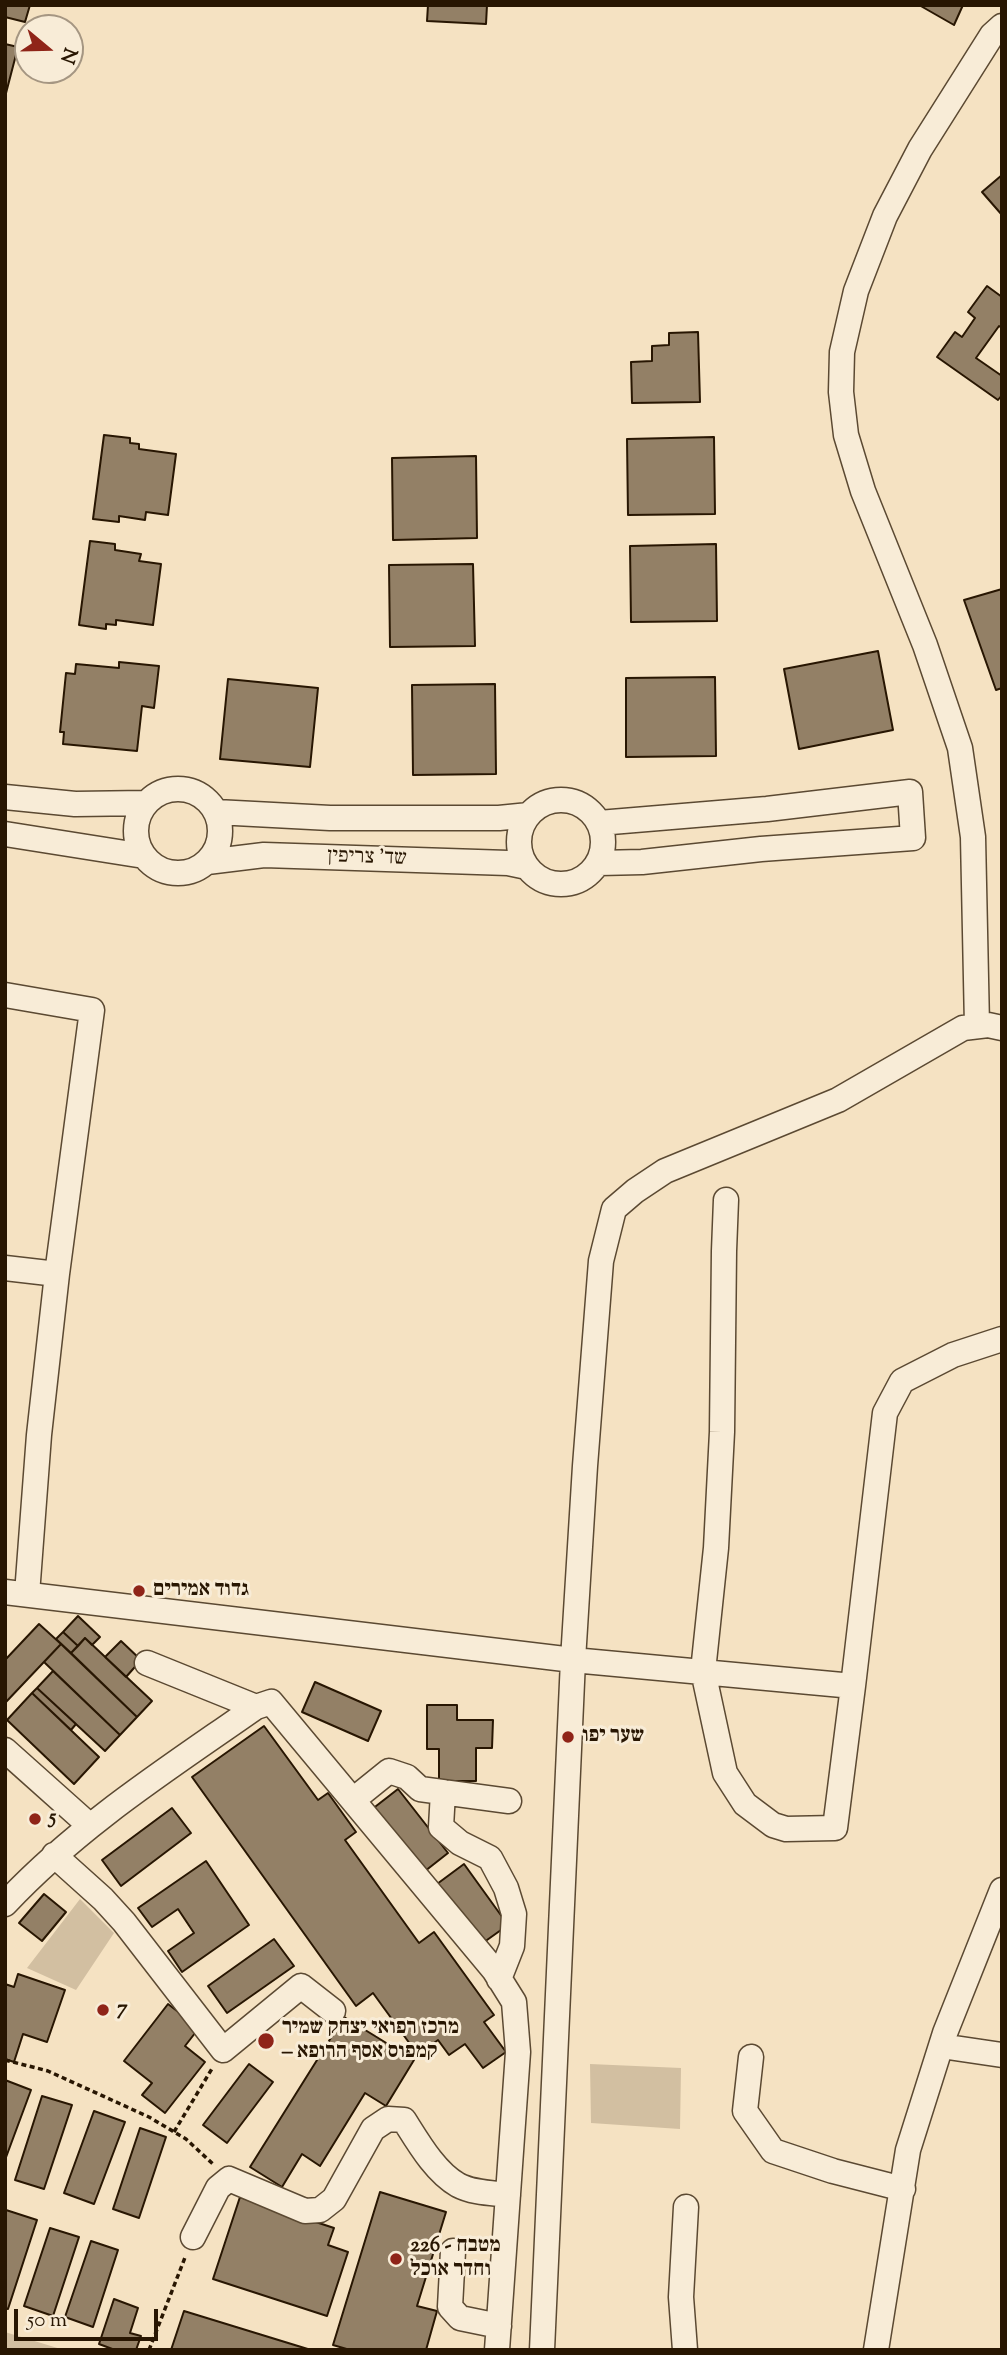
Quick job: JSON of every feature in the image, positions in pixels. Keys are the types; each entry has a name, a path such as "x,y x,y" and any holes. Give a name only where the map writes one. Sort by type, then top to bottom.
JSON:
{"street":[{"path":"542,2350 573,1660 585,1466 601,1261 614,1209 665,1171 838,1100 962,1028 990,1027 973,837 960,748 925,645 863,491 846,435 841,391 842,352 856,291 885,216 920,149 992,35 1002,26"},
{"path":"170,789 197,793 208,800 216,812 220,839 207,862 195,870 167,872 154,866 144,856 138,844 136,830 146,803 157,794 170,789"},
{"path":"598,863 642,862 761,849 912,838 910,792 767,809 599,823"},
{"path":"5,797 75,804 146,803"},
{"path":"567,800 580,804 591,812 599,823 603,849 598,863 578,881 551,883 538,877 527,867 521,855 519,841 522,827 529,815 540,806 567,800"},
{"name":"שד' צריפין","path":"216,812 330,818 499,818 529,815"},
{"path":"5,834 144,856"},
{"name":"שד' צריפין","path":"207,862 264,855 508,863 527,867"},
{"path":"5,995 92,1010 39,1435 16,1593 573,1660 853,1686"},
{"path":"726,1200 722,1444 716,1548 703,1671 725,1773 745,1804 773,1825 786,1829 835,1828 885,1413 902,1381 953,1355 1002,1339"},
{"path":"5,1268 57,1275"},
{"path":"147,1663 256,1707"},
{"path":"5,1903 89,1825 256,1707 271,1702 499,1979 514,2002 518,2052 498,2338 460,2318 450,2307 453,2251"},
{"path":"5,1750 89,1825"},
{"path":"353,1800 389,1771 407,1777 420,1789 509,1801"},
{"path":"443,1792 440,1827 460,1843 490,1858 506,1888 514,1914 512,1946 499,1979"},
{"path":"54,1855 124,1922 223,2050 302,1986 333,2011"},
{"path":"876,2350 908,2150 941,2046 1002,1890"},
{"path":"941,2046 1002,2055"},
{"path":"751,2057 745,2111 773,2151 833,2171 903,2189"},
{"path":"193,2237 218,2189 229,2179 305,2211 320,2210 334,2199 373,2130 388,2119 404,2120 443,2173 459,2185 475,2191 508,2196"},
{"path":"685,2350 681,2297 686,2207"}],"path":[{"path":"174,2132 223,2050"},
{"path":"5,2060 48,2071 149,2117 186,2139 229,2179"},
{"path":"149,2350 193,2237"}],"shaded area":[{"path":"80,1899 114,1933 76,1990 27,1968"},
{"path":"590,2064 681,2068 680,2129 591,2123"},
{"path":"5,2332 64,2350 5,2350"}],"building":[{"path":"5,5 30,5 27,14 14,14 14,19 5,17"},
{"path":"428,5 487,5 486,24 427,21"},
{"path":"919,5 963,5 954,25"},
{"path":"5,44 14,46 14,62 5,97"},
{"path":"1002,175 1002,215 982,192"},
{"path":"987,286 1002,297 1002,328 999,326 976,358 1002,376 1002,395 998,400 937,357 955,332 962,337 975,318 968,312"},
{"path":"698,332 700,402 632,403 631,362 652,361 652,346 669,345 669,333"},
{"path":"104,435 130,438 130,443 139,444 139,449 176,454 168,515 146,512 145,520 119,516 119,522 93,519"},
{"path":"714,437 715,514 628,515 627,439"},
{"path":"476,456 477,538 393,540 392,458"},
{"path":"90,541 115,544 115,550 141,554 139,561 161,564 153,625 116,620 116,625 106,624 106,629 79,625"},
{"path":"716,544 717,621 631,622 630,546"},
{"path":"473,564 475,646 390,647 389,565"},
{"path":"1002,589 1002,688 996,690 964,600"},
{"path":"878,651 893,730 799,749 784,669"},
{"path":"119,662 159,666 154,708 142,706 137,751 63,744 64,732 60,732 66,673 75,674 76,664 119,668"},
{"path":"715,677 716,756 626,757 626,678"},
{"path":"228,679 318,688 310,767 220,759"},
{"path":"495,684 496,774 413,775 412,685"},
{"path":"78,1616 100,1637 92,1645 85,1638 78,1646 63,1632"},
{"path":"39,1624 61,1644 5,1703 5,1660"},
{"path":"63,1632 78,1646 71,1653 56,1639"},
{"path":"85,1638 152,1701 137,1717 71,1653"},
{"path":"121,1641 141,1660 126,1677 105,1657"},
{"path":"61,1644 137,1717 120,1735 44,1662"},
{"path":"53,1671 120,1735 105,1751 37,1688"},
{"path":"315,1682 381,1711 368,1741 302,1712"},
{"path":"37,1688 76,1724 71,1730 32,1693"},
{"path":"32,1693 99,1757 74,1784 7,1720"},
{"path":"427,1705 457,1705 457,1720 493,1720 492,1748 476,1748 476,1781 439,1781 439,1749 427,1749"},
{"path":"264,1726 318,1800 328,1793 356,1832 345,1840 419,1943 434,1932 494,2015 484,2022 506,2052 483,2068 465,2044 449,2055 438,2040 418,2055 373,1993 356,2006 192,1777"},
{"path":"398,1789 448,1853 420,1875 371,1810"},
{"path":"172,1808 191,1833 121,1886 102,1860"},
{"path":"206,1861 249,1925 182,1972 168,1951 194,1933 178,1909 152,1927 138,1908"},
{"path":"464,1864 508,1925 480,1945 437,1884"},
{"path":"44,1894 66,1912 42,1941 19,1923"},
{"path":"274,1939 294,1966 227,2013 208,1986"},
{"path":"18,1974 65,1990 47,2042 23,2034 14,2062 5,2059 5,1984 14,1987"},
{"path":"168,2004 199,2028 185,2046 205,2062 165,2113 142,2095 152,2083 124,2061"},
{"path":"344,2017 414,2060 386,2106 365,2093 320,2166 302,2154 282,2187 250,2167"},
{"path":"249,2064 273,2082 227,2143 203,2125"},
{"path":"5,2080 31,2090 5,2160"},
{"path":"42,2096 72,2105 44,2189 15,2180"},
{"path":"94,2111 125,2122 94,2204 64,2193"},
{"path":"140,2128 166,2137 139,2218 113,2209"},
{"name":"226 - מטבח וחדר אוכל","path":"380,2192 446,2212 417,2306 437,2311 426,2350 350,2350 333,2345"},
{"path":"240,2197 334,2228 328,2245 348,2252 327,2316 213,2279"},
{"path":"6,2210 37,2220 8,2309 5,2308"},
{"path":"50,2228 79,2237 53,2316 24,2306"},
{"path":"91,2241 118,2250 93,2327 65,2317"},
{"path":"114,2299 138,2308 130,2333 141,2336 136,2350 115,2350 99,2344"},
{"path":"184,2311 311,2350 171,2350"}],"place":[{"name":"גדוד אמירים","path":"139,1591"},
{"name":"שער יפו","path":"568,1737"},
{"name":"5","path":"35,1819"},
{"name":"7","path":"103,2010"},
{"name":"מרכז רפואי יצחק שמיר – קמפוס אסף הרופא","path":"266,2041"},
{"name":"226 - מטבח וחדר אוכל","path":"396,2259"}]}
